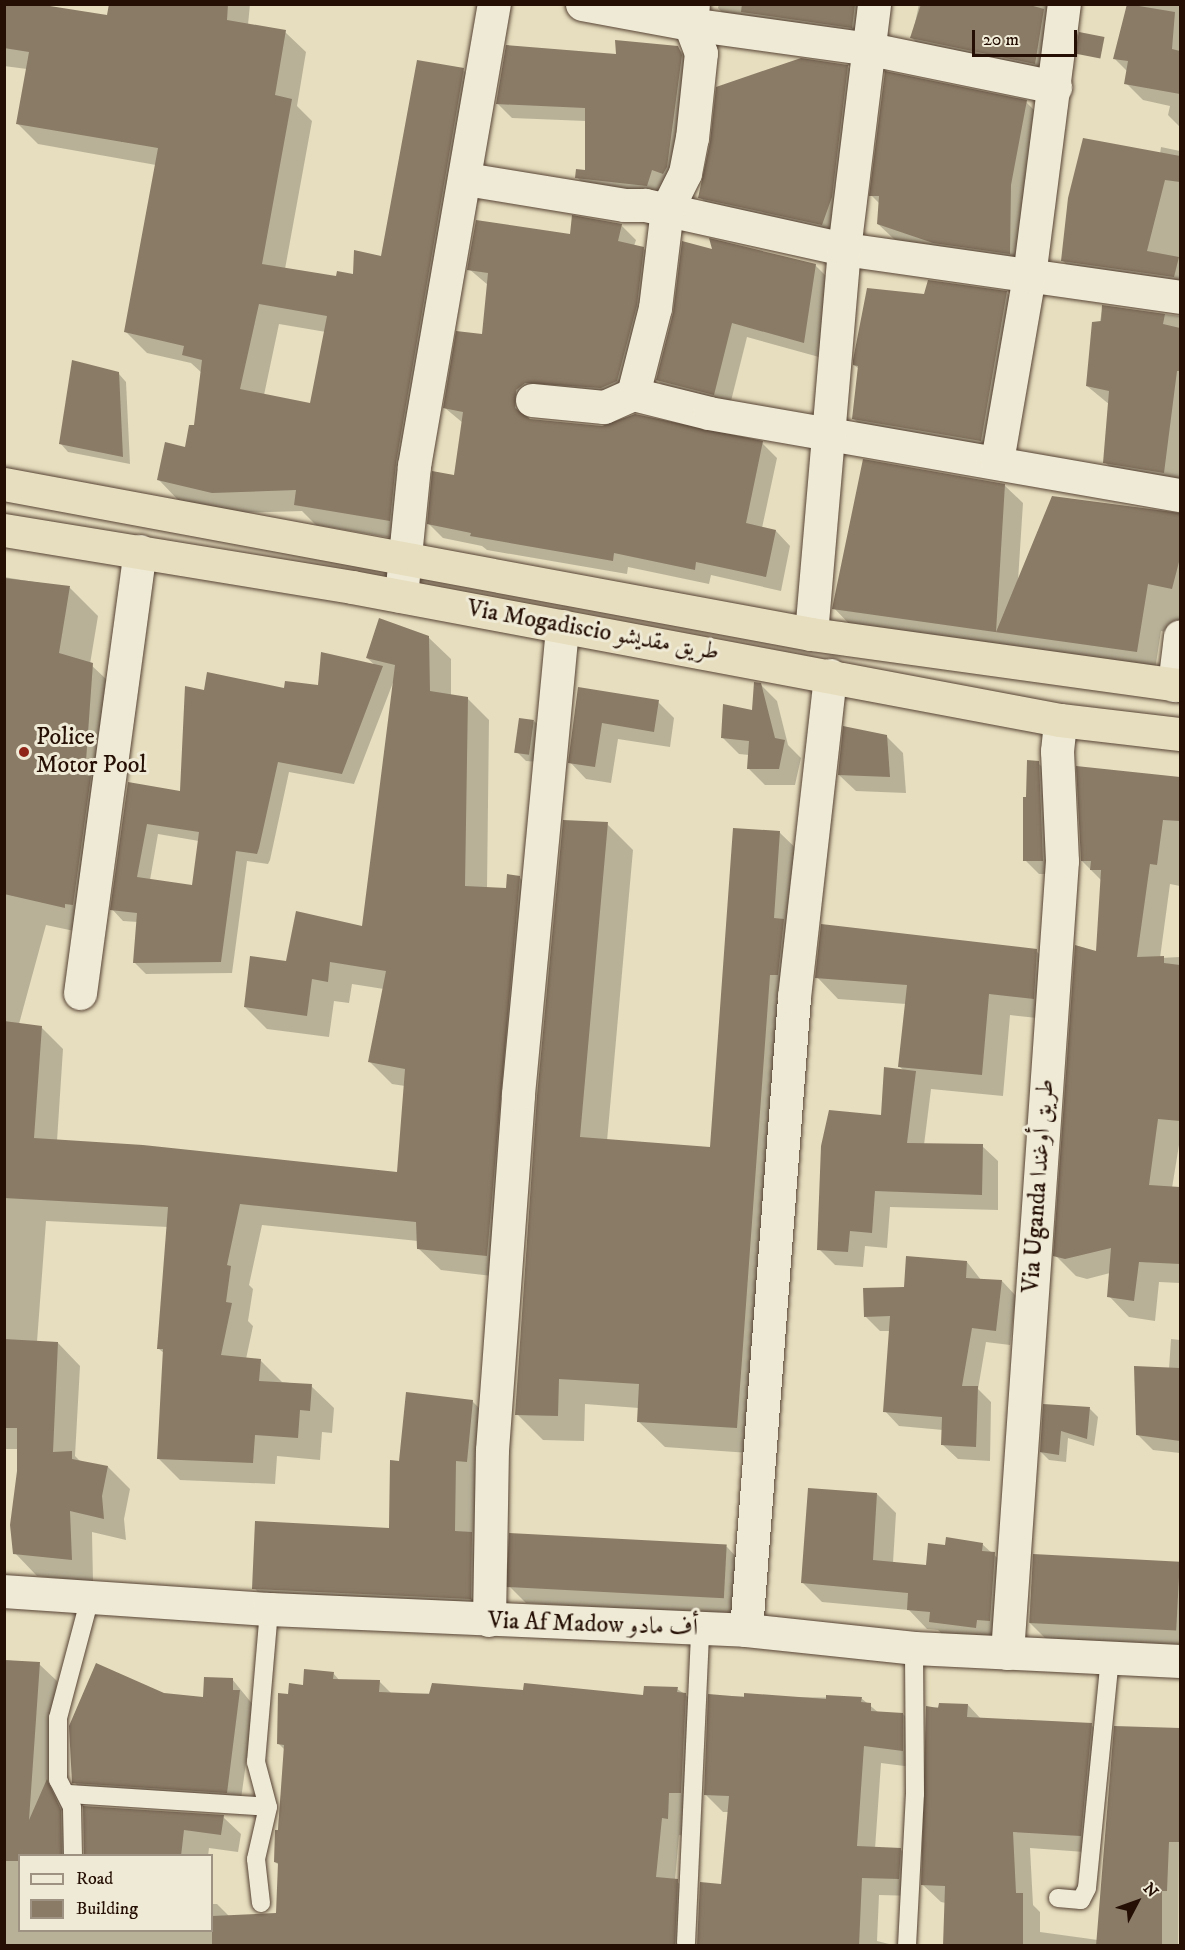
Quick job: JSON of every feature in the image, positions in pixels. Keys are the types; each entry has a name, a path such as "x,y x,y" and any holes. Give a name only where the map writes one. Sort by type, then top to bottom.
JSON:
{"highway":[{"name":"Via Mogadiscio طريق مقديشو","path":"4,484 406,561 811,634 1177,685"},
{"name":"Via Mogadiscio طريق مقديشو","path":"4,530 401,596 1060,720 1180,734"}],"street":[{"path":"401,596 414,466 466,179 494,4"},
{"path":"582,4 692,14 1055,87"},
{"path":"811,634 830,435 844,249 874,4"},
{"path":"997,461 1029,276 1064,4"},
{"path":"633,394 655,308 667,209 685,173 692,138 701,53 692,14"},
{"path":"466,179 667,209 844,249 1180,297"},
{"path":"532,400 604,407 633,394 830,435 997,461 1180,495"},
{"path":"80,993 140,551"},
{"path":"489,1620 492,1450 517,1105 562,626"},
{"path":"1177,685 1180,636"},
{"path":"746,1630 794,997 830,675"},
{"name":"Via Uganda طريق أوغندا","path":"1007,1653 1062,861 1057,751 1060,720"},
{"name":"Via Af Madow أف مادو","path":"4,1591 269,1609 746,1630 914,1648 1180,1661"}],"lane":[{"path":"73,1854 69,1794 58,1780 58,1718 90,1598"},
{"path":"261,1904 256,1859 268,1807 256,1762 269,1609"},
{"path":"686,1943 700,1629"},
{"path":"907,1946 915,1794 914,1648"},
{"path":"1058,1898 1082,1900 1087,1888 1110,1658"},
{"path":"69,1794 268,1807"}],"building":[{"path":"4,4 37,4 107,15 109,4 228,4 227,20 286,30 275,95 292,99 262,264 336,276 337,271 353,274 354,250 381,256 417,60 464,68 396,463 390,521 294,505 296,490 212,493 157,480 165,442 185,447 189,425 194,425 202,360 182,355 184,346 124,332 158,148 16,124 29,52 4,48","holes":["259,304 327,316 310,403 240,389"]},
{"path":"742,4 855,4 852,28 741,12"},
{"path":"921,4 1026,4 1044,9 1035,64 910,38"},
{"path":"1127,4 1175,12 1172,49 1180,51 1180,94 1124,84 1128,61 1113,59"},
{"path":"1079,32 1105,37 1100,59 1075,54"},
{"path":"615,40 678,46 682,55 667,167 663,174 652,170 647,186 575,178 576,169 585,170 585,108 496,104 506,45 616,54"},
{"path":"801,58 848,65 832,197 822,225 698,198 710,142 716,87"},
{"path":"885,71 1027,100 1011,185 1010,254 933,243 877,224 879,196 869,196"},
{"path":"1083,138 1180,156 1180,182 1165,180 1147,251 1179,257 1174,277 1061,261 1068,198"},
{"path":"572,215 622,224 618,241 644,247 637,305 617,381 601,388 525,383 516,390 515,408 530,419 602,426 635,414 763,441 746,523 776,530 766,577 696,562 695,570 614,553 613,561 470,536 471,533 427,524 432,471 454,475 463,412 443,408 456,331 482,334 488,273 467,270 476,220 570,234"},
{"path":"709,238 816,264 804,343 732,323 714,395 656,380 673,313 682,241 712,249"},
{"path":"928,280 1007,291 981,441 852,419 858,366 853,365 853,360 867,288 924,294"},
{"path":"1102,305 1165,314 1163,324 1180,328 1180,371 1177,371 1164,473 1103,463 1109,391 1086,386 1092,322 1101,321"},
{"path":"72,360 119,372 123,457 59,444"},
{"path":"863,459 1005,484 996,632 1052,496 1180,513 1180,558 1172,589 1148,584 1137,652 832,609"},
{"path":"4,578 70,586 59,653 93,663 85,775 91,776 73,905 65,904 65,908 4,894"},
{"path":"379,618 429,636 430,691 468,697 465,886 506,888 507,874 520,876 487,1256 417,1249 416,1222 240,1204 227,1265 231,1266 226,1302 232,1303 221,1355 261,1359 259,1381 312,1384 310,1411 300,1410 298,1438 255,1435 253,1463 157,1459 163,1349 157,1349 168,1207 4,1198 4,1021 42,1026 34,1138 143,1145 397,1172 405,1069 368,1062 386,971 330,962 328,982 312,979 307,1016 244,1007 250,956 286,961 296,911 362,926 395,665 366,658"},
{"path":"321,652 383,666 342,774 278,762 257,854 236,851 221,962 133,963 137,913 110,910 128,782 180,791 185,686 204,690 207,672 284,688 285,681 318,685","holes":["147,824 199,832 192,885 137,877"]},
{"path":"754,682 761,683 775,738 785,740 779,769 747,769 749,741 721,738 723,704 752,710"},
{"path":"578,687 659,700 654,732 602,723 595,767 568,763"},
{"path":"519,718 534,720 529,755 514,753"},
{"path":"843,726 887,735 890,777 838,775"},
{"path":"1027,760 1039,761 1043,861 1023,861 1023,797 1026,797"},
{"path":"1076,766 1180,777 1180,821 1163,820 1157,865 1150,864 1137,957 1164,956 1164,963 1180,965 1180,1121 1158,1119 1149,1185 1180,1187 1180,1264 1139,1262 1134,1301 1107,1297 1111,1248 1065,1259 1053,1256 1075,945 1096,951 1101,870 1090,870 1091,861 1081,861"},
{"path":"563,820 608,822 580,1137 710,1147 733,828 780,831 774,918 784,919 778,975 770,975 737,1428 637,1422 639,1384 559,1379 558,1416 515,1415 537,1096"},
{"path":"821,924 1037,949 1034,999 989,994 982,1075 898,1067 907,985 815,978"},
{"path":"884,1067 916,1071 907,1143 983,1144 982,1195 875,1191 872,1233 850,1231 848,1252 817,1250 821,1146 829,1110 881,1115"},
{"path":"906,1256 967,1261 966,1278 1002,1280 996,1331 972,1328 962,1386 978,1386 976,1447 941,1445 942,1417 883,1412 890,1316 864,1317 863,1288 904,1287"},
{"path":"4,1339 58,1342 53,1452 72,1451 72,1459 108,1466 102,1496 104,1519 70,1511 72,1560 13,1554 10,1525 17,1471 17,1428 4,1428"},
{"path":"1134,1366 1180,1368 1180,1441 1136,1435"},
{"path":"406,1392 473,1400 467,1462 456,1461 455,1531 472,1532 471,1599 252,1589 255,1521 389,1528 390,1460 399,1461"},
{"path":"1043,1404 1090,1407 1087,1439 1061,1431 1059,1455 1040,1452"},
{"path":"808,1488 877,1493 873,1560 926,1565 928,1543 945,1545 946,1537 983,1543 982,1551 995,1552 990,1621 977,1620 976,1628 929,1622 930,1612 907,1610 908,1593 801,1583"},
{"path":"509,1533 727,1544 724,1598 506,1587"},
{"path":"1033,1554 1180,1562 1176,1631 1029,1623"},
{"path":"4,1660 40,1662 29,1820 47,1779 61,1810 62,1854 18,1854 18,1861 4,1861"},
{"path":"96,1663 164,1693 203,1697 204,1677 233,1678 233,1690 240,1690 227,1793 72,1783 69,1726"},
{"path":"304,1669 334,1672 333,1679 380,1680 379,1692 429,1694 432,1683 523,1690 524,1683 643,1695 644,1686 678,1687 677,1692 686,1693 681,1793 669,1793 668,1819 662,1818 656,1877 678,1879 675,1944 212,1946 213,1916 276,1913 278,1863 274,1862 275,1830 278,1830 284,1745 277,1744 278,1693 288,1694 289,1683 303,1685"},
{"path":"744,1693 826,1699 826,1695 862,1697 861,1702 871,1703 871,1711 903,1713 903,1751 864,1746 857,1846 901,1848 899,1879 862,1878 859,1946 697,1946 700,1882 721,1884 729,1796 704,1795 708,1694 744,1697"},
{"path":"939,1703 968,1704 967,1717 1092,1723 1081,1836 1013,1832 1016,1893 1023,1893 1023,1946 943,1946 945,1886 921,1885 926,1706 938,1708"},
{"path":"1114,1726 1180,1728 1180,1842 1169,1842 1167,1891 1162,1891 1162,1946 1096,1946"},
{"path":"83,1806 224,1815 221,1835 184,1830 181,1854 84,1854"}],"place":[{"name":"Police Motor Pool","path":"24,752"}]}
